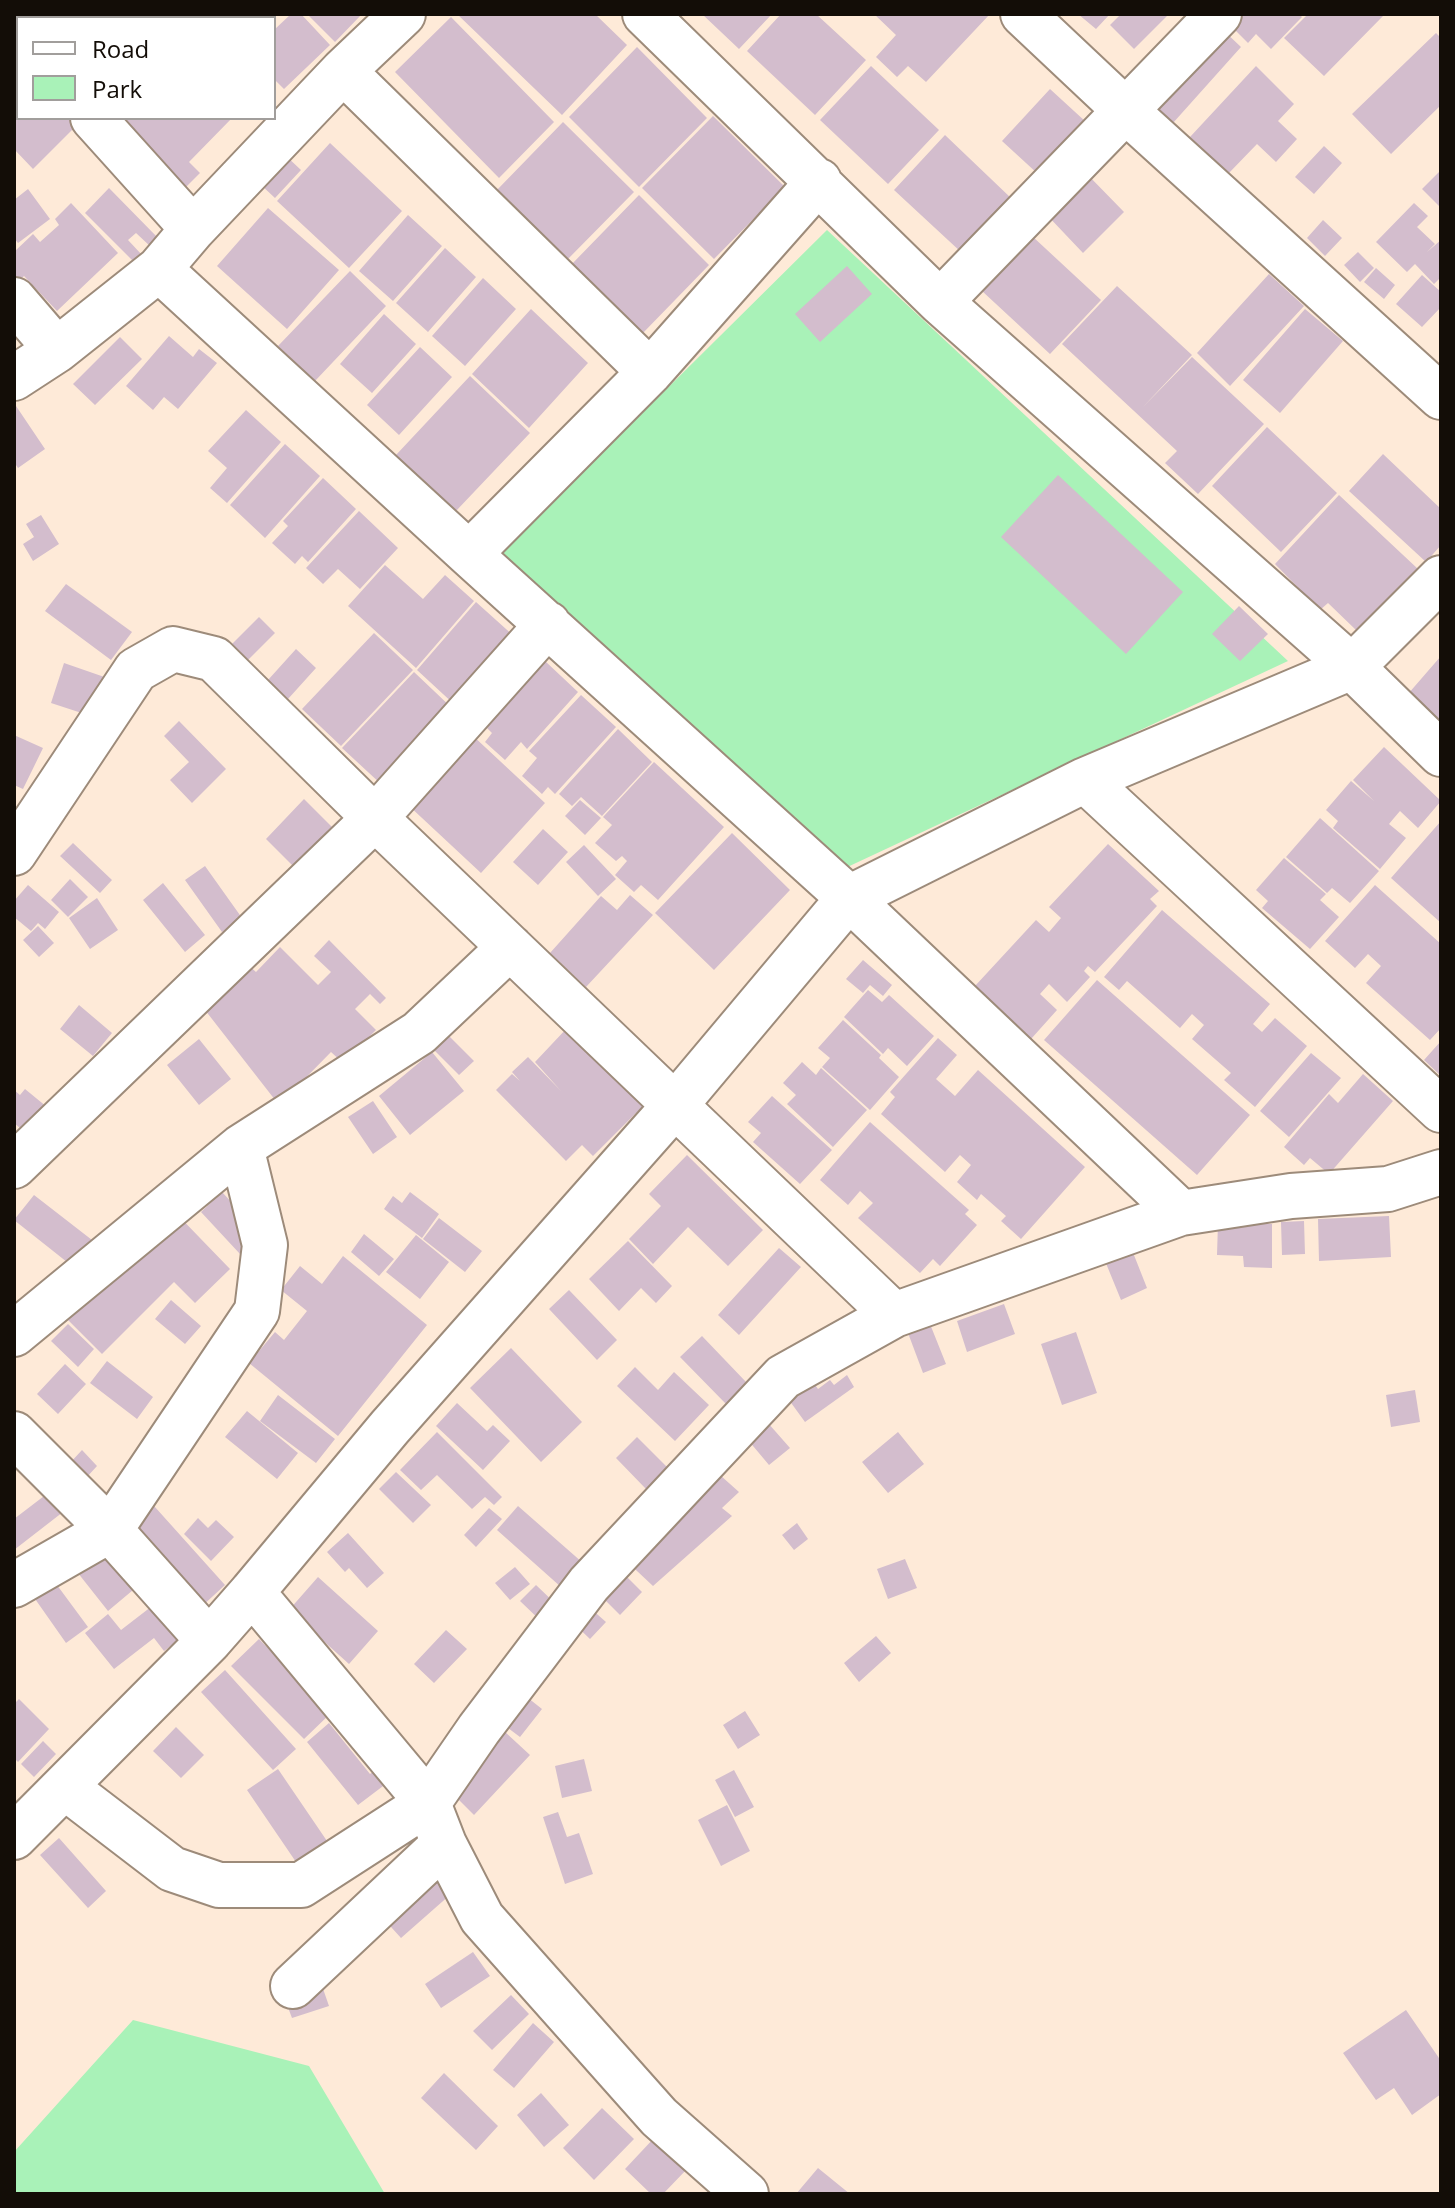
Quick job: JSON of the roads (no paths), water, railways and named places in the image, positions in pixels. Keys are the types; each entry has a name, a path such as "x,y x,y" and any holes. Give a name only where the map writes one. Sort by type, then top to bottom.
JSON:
{"street":[{"path":"14,378 57,350 159,269 343,71 403,14"},
{"path":"645,14 940,302 1352,667 1441,754"},
{"path":"1023,14 1441,397"},
{"path":"940,302 1219,14"},
{"path":"343,71 650,372"},
{"path":"95,120 193,229"},
{"path":"469,554 650,372 819,181"},
{"path":"159,269 849,898 1181,1213"},
{"path":"14,300 57,350"},
{"path":"14,1837 209,1641 390,1427 676,1104 849,898 1085,780 1352,667 1441,578"},
{"path":"14,1166 375,818 548,624"},
{"path":"14,853 136,670 173,649 214,659 375,818 894,1315"},
{"path":"1085,780 1441,1110"},
{"path":"14,1334 241,1147 419,1033 510,947"},
{"path":"14,1585 110,1530 257,1311 265,1245 241,1147"},
{"path":"65,1787 172,1869 219,1885 301,1885 428,1803 479,1729 589,1584 783,1377 894,1315 1181,1213 1291,1196 1388,1189 1441,1172"},
{"path":"14,1434 110,1530 209,1641"},
{"path":"252,1592 428,1803 444,1844 482,1918 659,2117 746,2194"},
{"path":"293,1986 444,1844"}]}
